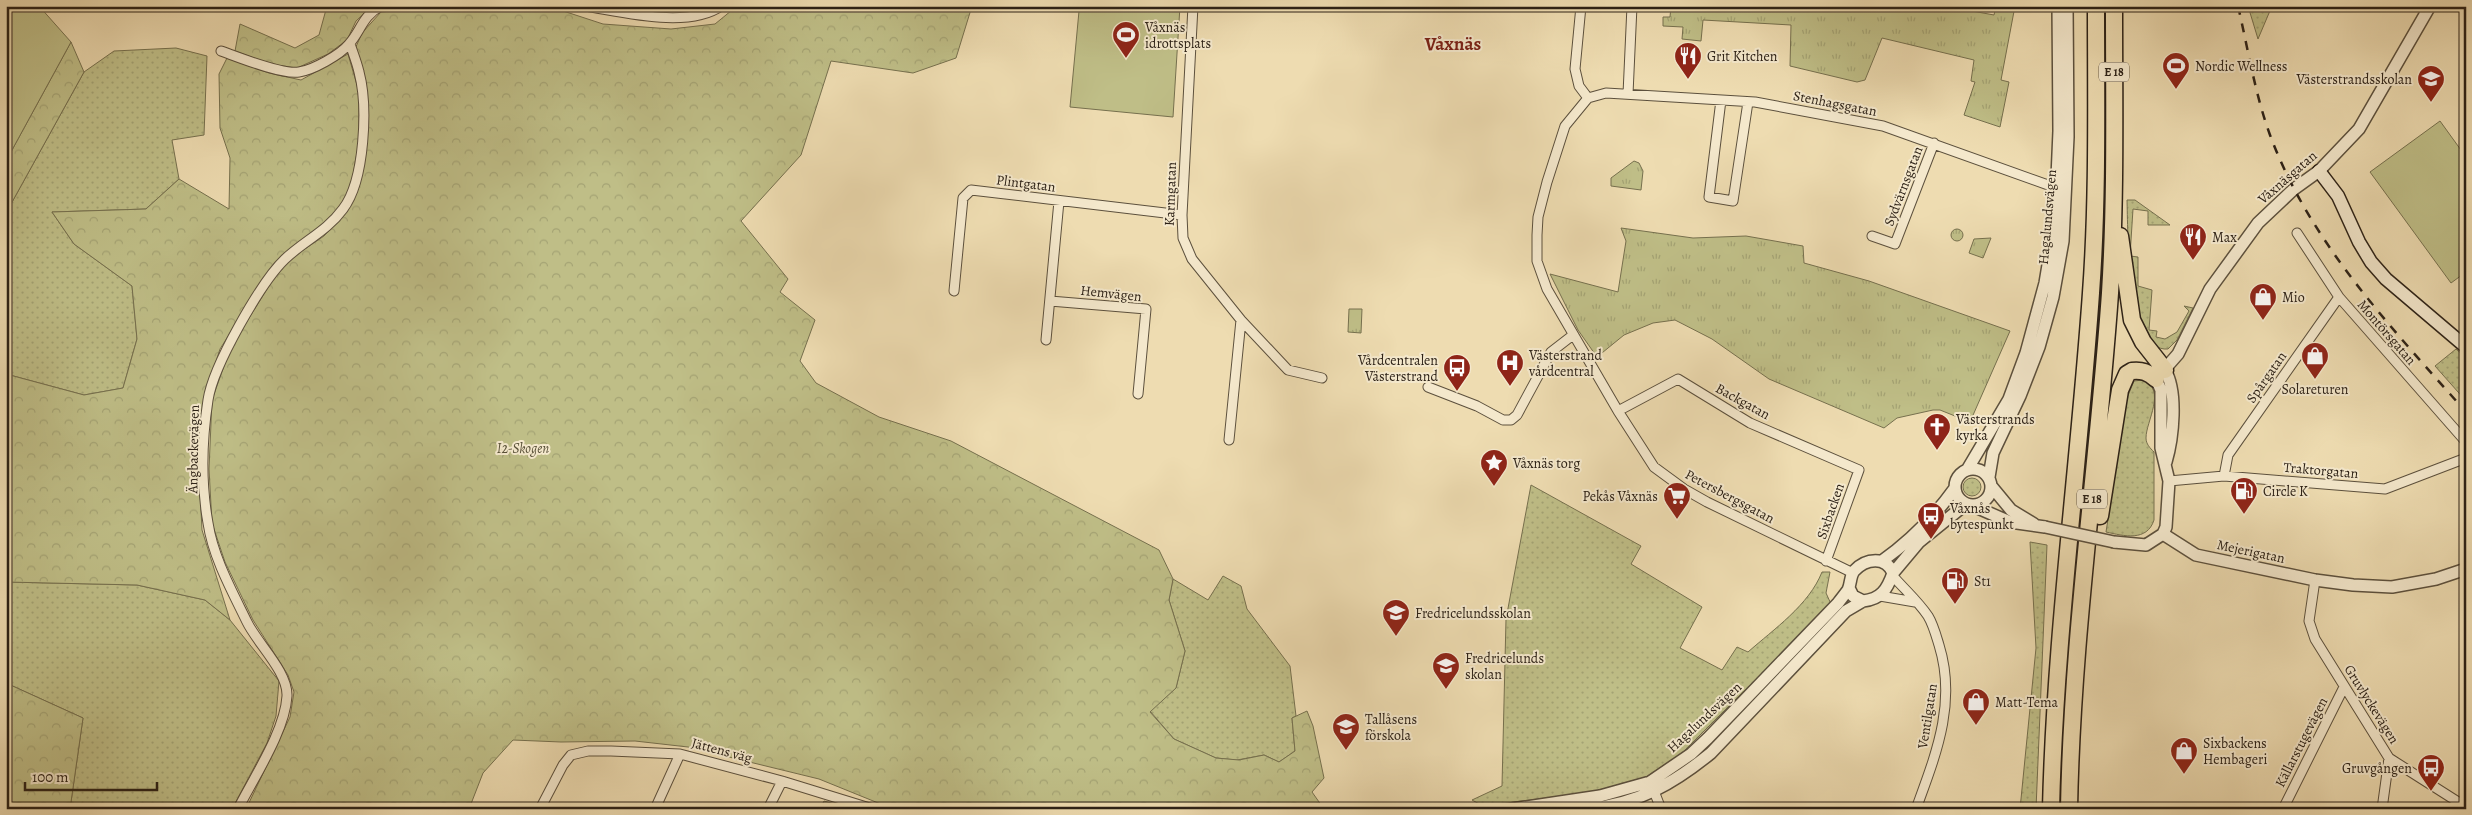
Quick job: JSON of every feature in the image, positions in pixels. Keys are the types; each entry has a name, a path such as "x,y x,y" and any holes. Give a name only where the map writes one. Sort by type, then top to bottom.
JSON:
{"highway":[{"name":"E 18","path":"2051,809 2059,669 2092,282 2096,187 2096,6"},
{"name":"E 18","path":"2069,809 2084,586 2110,292 2113,189 2114,6"},
{"path":"2113,189 2132,320 2160,375"},
{"path":"2084,586 2098,528 2120,390 2127,374 2132,371 2160,375"}],"main road":[{"path":"2319,171 2338,196 2370,262 2386,279 2466,347"}],"street":[{"path":"220,51 270,68 298,73 327,61 350,44 358,27 374,10 381,6"},
{"path":"585,6 678,18 711,13 721,6"},
{"name":"Karmgatan","path":"1193,6 1182,214 1183,238 1192,259 1241,320 1288,370 1322,378"},
{"path":"1581,6 1575,69 1579,86 1588,98"},
{"path":"1628,94 1632,6"},
{"name":"Hagalundsvägen","path":"1991,482 1993,454 2020,396 2039,347 2053,297 2063,242 2059,131 2058,6"},
{"name":"Hagalundsvägen","path":"1967,470 2009,399 2019,374 2045,283 2062,190 2067,6"},
{"name":"Våxnäsgatan","path":"2160,375 2184,344 2210,289 2245,240 2274,206 2319,171 2359,129 2430,6"},
{"name":"Ängbackevägen","path":"238,809 283,716 287,694 284,680 248,624 217,558 208,523 204,470 208,398 226,347 272,275 285,259 320,233 344,208 353,188 362,140 363,94 359,72 350,44"},
{"name":"Stenhagsgatan","path":"1588,98 1606,93 1628,94 1748,102 1808,111 1883,126 1934,143 1996,168 2062,190"},
{"name":"Petersbergsgatan","path":"1588,98 1565,126 1540,208 1537,226 1537,261 1547,289 1618,411 1654,467 1678,485 1707,502 1853,573"},
{"path":"1721,100 1709,197 1733,201 1748,102"},
{"name":"Sydvärnsgatan","path":"1872,236 1895,244 1934,143"},
{"name":"Plintgatan","path":"954,290 963,198 971,190 1182,214"},
{"path":"1046,340 1060,201"},
{"name":"Montörsgatan","path":"2297,233 2339,297 2466,442"},
{"name":"Spårgatan","path":"2224,476 2228,455 2339,297"},
{"name":"Hemvägen","path":"1050,301 1146,309 1138,394"},
{"path":"1229,440 1241,320"},
{"path":"1428,386 1477,406 1503,420 1511,420 1517,415 1551,352 1573,335"},
{"path":"1955,488 1959,498 1998,519 2114,542 2146,545 2163,534 2168,515 2169,481 2166,462 2170,449 2173,395 2169,378 2160,375"},
{"name":"Backgatan","path":"1618,411 1678,379 1750,423 1859,470"},
{"name":"Traktorgatan","path":"2169,481 2224,476 2385,489 2466,458"},
{"name":"Sixbacken","path":"1826,561 1859,470"},
{"path":"1915,602 1880,596 1863,601 1853,596 1849,588 1853,573 1863,564 1882,560 1914,535 1943,505 1955,488 1958,477 1967,470 1982,470 2011,510 2037,526"},
{"path":"1880,596 1887,588 1893,574 1919,542 1969,504 1985,501 1991,482"},
{"name":"Mejerigatan","path":"2163,534 2196,555 2315,580 2392,587 2436,579 2466,569"},
{"path":"1882,560 1889,565 1893,574"},
{"name":"Ventilgatan","path":"1893,574 1932,623 1945,664 1947,682 1938,747 1916,809"},
{"name":"Gruvlyckevägen","path":"2315,580 2309,621 2315,639 2390,758 2466,807"},
{"name":"Hagalundsvägen","path":"1587,809 1601,807 1652,787 1708,738 1838,603 1849,588"},
{"name":"Hagalundsvägen","path":"1513,809 1672,783 1711,753 1846,611 1863,601"},
{"name":"Källarstugevägen","path":"2283,809 2344,687"},
{"name":"Jättens väg","path":"540,809 563,765 571,755 588,751 680,754 782,781 873,809"},
{"path":"655,809 680,754"},
{"path":"2382,809 2390,758"},
{"path":"768,809 782,781"},
{"path":"1652,787 1661,809"}],"green space":[{"path":"6,6 39,6 71,42 6,161"},
{"path":"327,6 372,6 356,21 347,40 328,54 297,68 270,64 235,51 240,24 295,48 319,35"},
{"name":"I2-Skogen","path":"737,6 972,6 956,58 913,73 831,61 801,155 741,221 788,279 780,292 815,320 800,361 816,383 879,417 951,441 1159,550 1173,579 1169,600 1185,651 1176,688 1150,712 1174,739 1216,758 1239,760 1264,755 1279,762 1295,751 1292,718 1307,711 1313,726 1324,778 1312,792 1324,809 893,809 819,779 688,747 635,741 561,742 513,740 483,773 469,809 246,809 290,717 294,692 288,675 253,620 225,562 212,523 209,469 212,400 230,349 275,276 290,259 324,236 347,212 357,188 367,141 355,49 362,33 381,12 414,9 551,7 603,24 671,29 715,24"},
{"name":"Våxnäs idrottsplats","path":"1027,6 1180,6 1173,117 1070,107 1079,11"},
{"path":"1671,6 1961,6 1961,9 1994,15 1996,6 2015,6 2001,80 2009,82 2000,127 1964,115 1975,82 1971,81 1974,60 1882,38 1865,80 1857,82 1790,66 1791,25 1703,20 1701,41 1682,39 1683,27 1663,26 1663,17 1670,17"},
{"path":"2248,6 2272,6 2258,39"},
{"path":"71,42 84,72 6,213 6,161"},
{"path":"176,48 207,56 204,135 172,140 179,179 146,209 52,212 74,244 132,286 137,339 123,388 84,395 6,374 6,213 84,72 114,51"},
{"path":"348,54 359,92 359,141 351,187 342,206 319,231 268,273 220,349 205,396 199,471 202,530 230,620 205,600 137,585 6,582 6,374 84,395 123,388 137,339 132,286 74,244 52,212 146,209 179,179 229,209 230,158 220,128 219,74 227,58 269,73 301,80"},
{"path":"2440,121 2466,157 2466,272 2451,283 2370,172"},
{"path":"1634,161 1639,163 1643,171 1641,190 1611,186 1611,178"},
{"path":"2127,200 2135,200 2170,225 2148,225 2148,211 2133,209 2130,256 2138,257 2138,286 2152,290 2149,330 2157,331 2156,337 2165,339 2177,332 2189,311 2184,306 2193,308 2177,340 2168,349 2154,345 2144,331 2137,311 2129,261"},
{"path":"1621,228 1693,238 1746,236 1803,246 1804,263 1869,281 2010,331 1970,422 1940,410 1933,410 1897,418 1884,428 1769,379 1712,339 1675,320 1653,323 1624,335 1597,357 1578,330 1550,274 1618,292 1626,241"},
{"path":"1957,229 1963,235 1957,241 1951,235"},
{"path":"1991,238 1983,258 1969,253 1974,239"},
{"path":"1349,309 1362,309 1361,333 1348,332"},
{"path":"2456,349 2466,358 2466,401 2435,366"},
{"path":"2143,380 2154,391 2153,406 2146,438 2147,444 2154,452 2154,520 2146,532 2140,535 2127,536 2106,532 2127,398 2134,381"},
{"path":"1968,478 1976,478 1981,483 1979,494 1968,496 1963,491 1963,483"},
{"path":"1531,485 1641,546 1631,564 1702,607 1680,648 1722,670 1737,647 1748,652 1790,616 1809,595 1822,572 1830,572 1826,593 1831,604 1681,754 1646,777 1592,792 1483,806 1472,800 1502,786 1506,619"},
{"path":"2030,542 2047,545 2036,809 2020,809 2036,648"},
{"path":"1223,576 1241,586 1247,609 1290,666 1296,716 1292,718 1295,751 1279,762 1264,755 1237,760 1216,758 1174,739 1150,711 1176,688 1185,651 1169,600 1173,579 1208,600"},
{"path":"6,582 137,585 205,600 230,620 279,681 276,716 267,743 232,809 70,809 83,718 6,683"},
{"path":"6,683 83,718 70,809 6,809"},
{"path":"824,801 853,809 820,809"}],"railway":[{"path":"2238,6 2256,88 2270,135 2287,174 2307,212 2355,282 2409,348 2466,412"}],"place":[{"name":"Våxnäs idrottsplats","path":"1126,59"},
{"name":"Grit Kitchen","path":"1688,80"},
{"name":"Nordic Wellness","path":"2176,90"},
{"name":"Västerstrandsskolan","path":"2431,103"},
{"name":"Max","path":"2193,261"},
{"name":"Mio","path":"2263,321"},
{"name":"Solareturen","path":"2315,380"},
{"name":"Västerstrand vårdcentral","path":"1510,387"},
{"name":"Vårdcentralen Västerstrand","path":"1457,392"},
{"name":"Västerstrands kyrka","path":"1937,451"},
{"name":"Våxnäs torg","path":"1494,487"},
{"name":"Circle K","path":"2244,515"},
{"name":"Pekås Våxnäs","path":"1677,520"},
{"name":"Våxnås bytespunkt","path":"1931,540"},
{"name":"St1","path":"1955,605"},
{"name":"Fredricelundsskolan","path":"1396,637"},
{"name":"Fredricelunds skolan","path":"1446,690"},
{"name":"Matt-Tema","path":"1976,726"},
{"name":"Tallåsens förskola","path":"1346,751"},
{"name":"Sixbackens Hembageri","path":"2184,775"},
{"name":"Gruvgången","path":"2431,792"}],"district":[{"name":"Våxnäs","path":"1453,43"}]}
